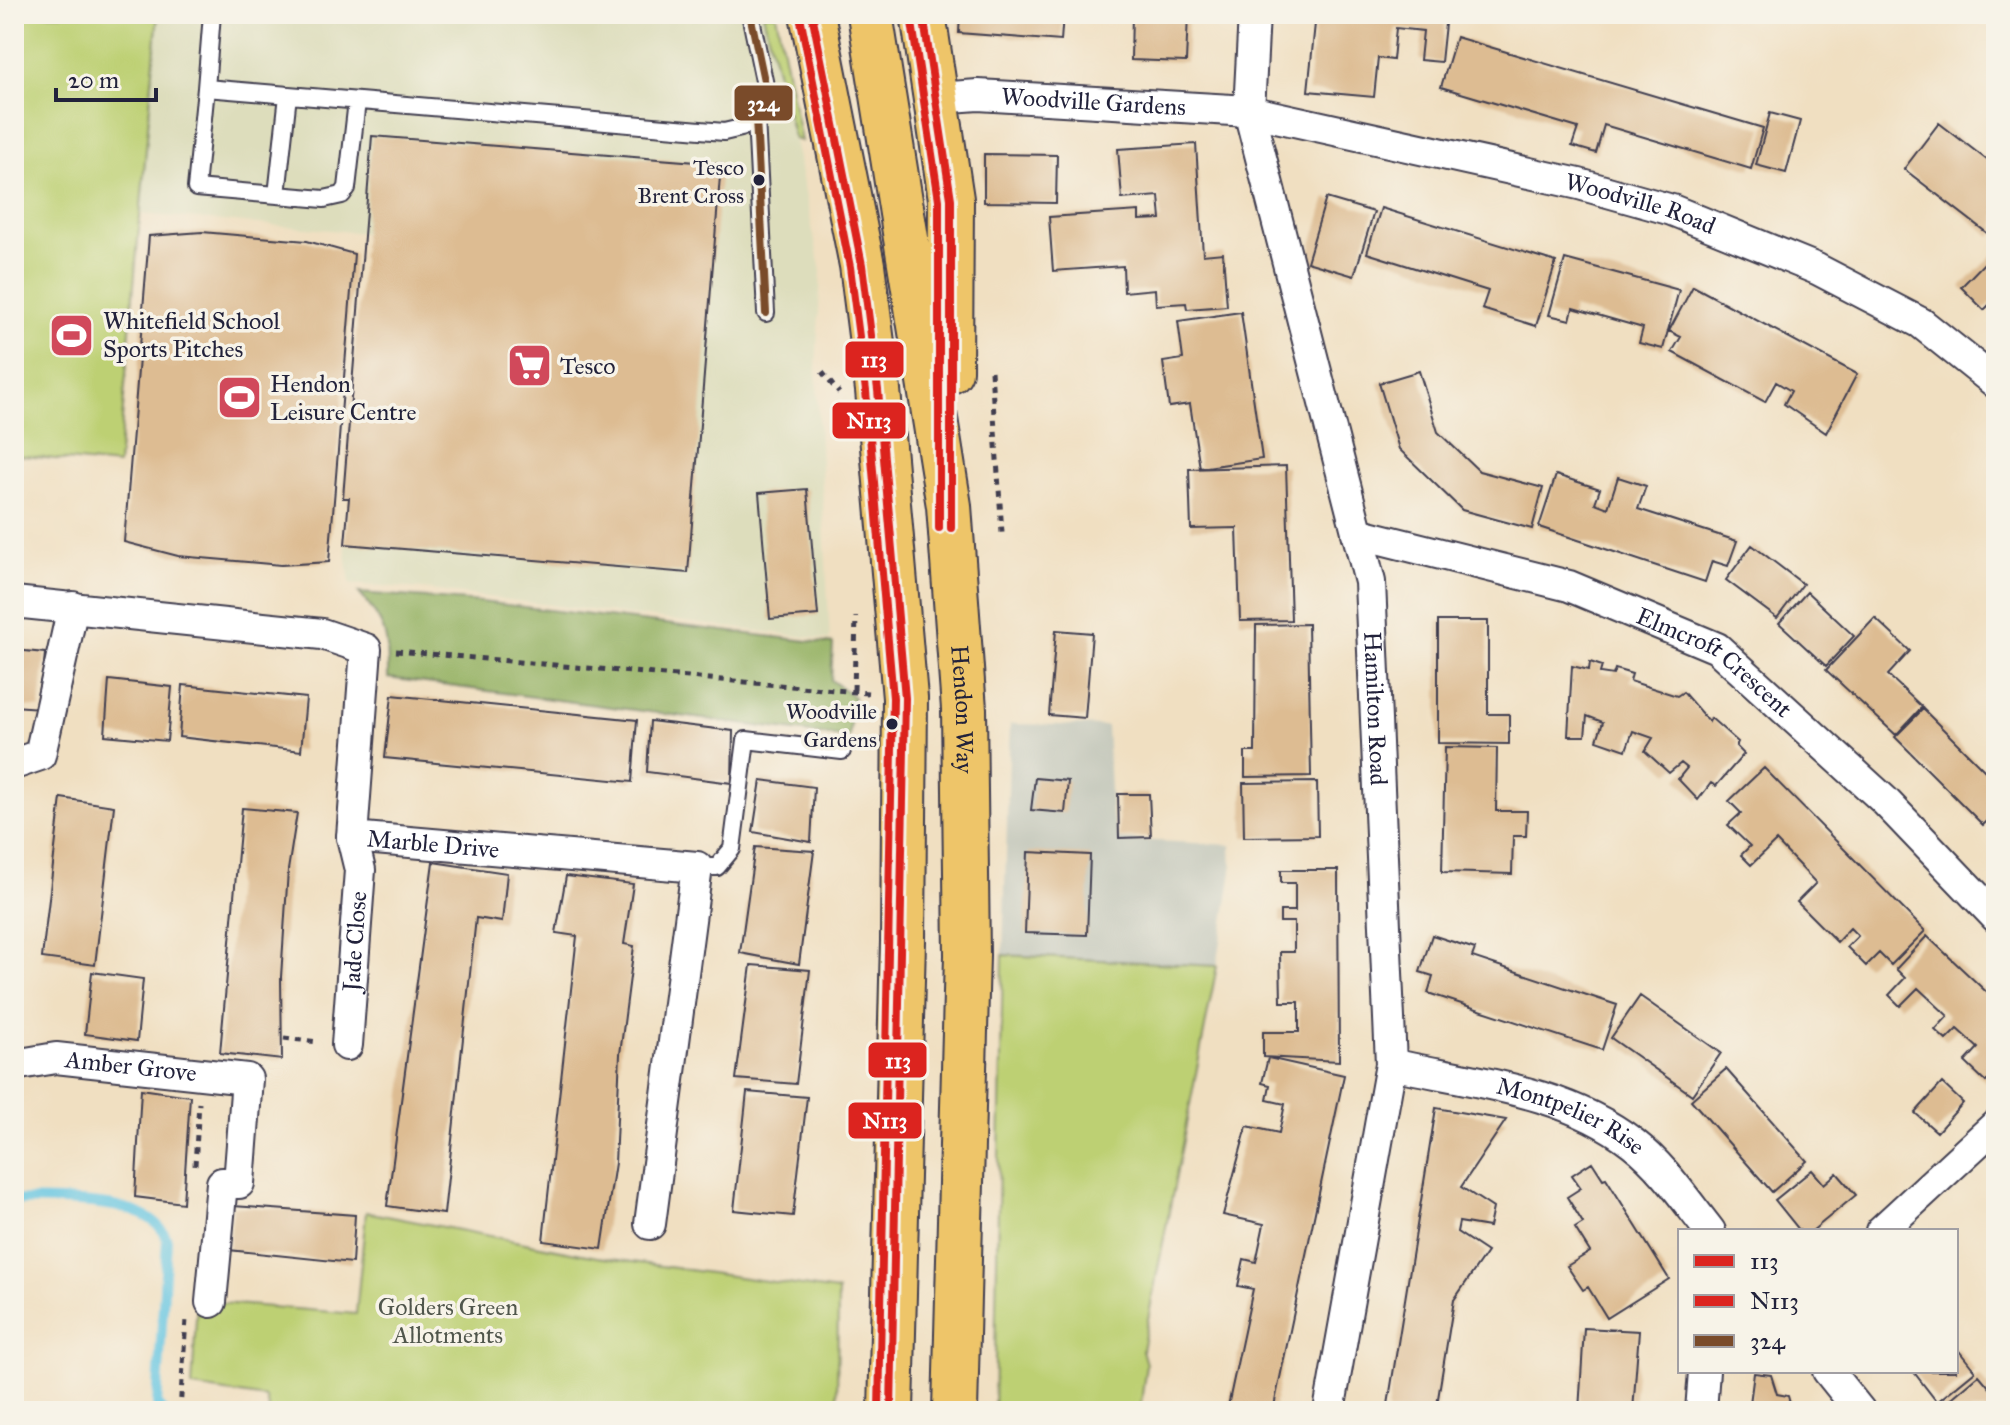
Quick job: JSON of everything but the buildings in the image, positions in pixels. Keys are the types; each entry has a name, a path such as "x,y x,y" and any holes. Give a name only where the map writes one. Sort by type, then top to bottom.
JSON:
{"highway":[{"path":"812,14 862,265 878,390 905,698 903,941 891,1411"},
{"name":"Hendon Way","path":"870,14 949,506 964,709 967,955 955,1411"},
{"path":"923,14 951,199 949,506"}],"street":[{"name":"Hamilton Road","path":"1254,14 1249,111 1370,582 1391,1064 1329,1411"},
{"name":"Woodville Gardens","path":"938,98 978,95 1249,111"},
{"name":"Woodville Road","path":"1249,111 1579,184 1672,210 1747,238 1890,305 1941,337 1996,383"},
{"name":"Elmcroft Crescent","path":"1357,533 1569,586 1717,648 1884,800 1996,917"},
{"path":"14,602 322,634 366,649"},
{"path":"14,764 40,755 73,607"},
{"name":"Marble Drive","path":"366,649 352,837 697,867"},
{"name":"Jade Close","path":"347,1045 360,870 352,837"},
{"path":"650,1224 697,867"},
{"name":"Amber Grove","path":"14,1065 56,1058 247,1079 239,1183 222,1183 211,1302"},
{"name":"Montpelier Rise","path":"1391,1064 1555,1100 1583,1111 1635,1144 1658,1166 1708,1229"},
{"path":"1883,1229 1996,1125"},
{"path":"1701,1411 1704,1373"},
{"path":"1830,1373 1860,1411"}],"lane":[{"path":"212,14 196,188 324,199 342,195 349,179 357,101"},
{"path":"750,14 767,95 756,118 766,313"},
{"path":"206,88 724,132 741,128 756,118"},
{"path":"277,195 288,95"},
{"path":"697,867 717,867 732,849 746,740 842,751"}],"path":[{"path":"822,372 842,396"},
{"path":"996,439 1002,533"},
{"path":"854,690 857,643"},
{"path":"366,649 854,690 905,698"},
{"path":"180,1411 181,1392"}],"shaded area":[{"path":"158,14 763,14 794,139 821,271 816,368 830,640 423,589 350,584 345,544 349,499 343,498 365,233 140,214"},
{"path":"1010,724 1107,726 1111,813 1119,839 1231,845 1232,871 1217,966 1003,955"}],"green space":[{"name":"Whitefield School Sports Pitches","path":"14,14 158,14 118,465 14,455"},
{"path":"763,14 776,14 801,141 794,139"},
{"path":"359,593 481,602 833,644 831,680 854,697 849,738 388,678 384,632"},
{"path":"1003,955 1217,966 1142,1350 1146,1364 1140,1411 994,1411"},
{"name":"Golders Green Allotments","path":"366,1212 597,1257 838,1291 837,1411 269,1411 266,1398 192,1387 197,1301 356,1314"}],"waterway":[{"path":"14,1200 100,1204 143,1215 158,1225 167,1240 157,1405 163,1411"}],"transit line":[{"name":"324","path":"750,14 767,95 756,118 766,313"},
{"name":"113","path":"812,14 862,265 878,390 905,698 891,1411"},
{"name":"113","path":"923,14 951,199 951,528"},
{"name":"N113","path":"800,16 850,267 866,391 893,698 879,1411"},
{"name":"N113","path":"911,16 939,200 939,528"}],"place":[{"name":"Tesco Brent Cross","path":"759,180"},
{"name":"Whitefield School Sports Pitches","path":"72,335"},
{"name":"Tesco","path":"529,366"},
{"name":"Hendon Leisure Centre","path":"239,398"},
{"name":"Woodville Gardens","path":"892,724"}]}
